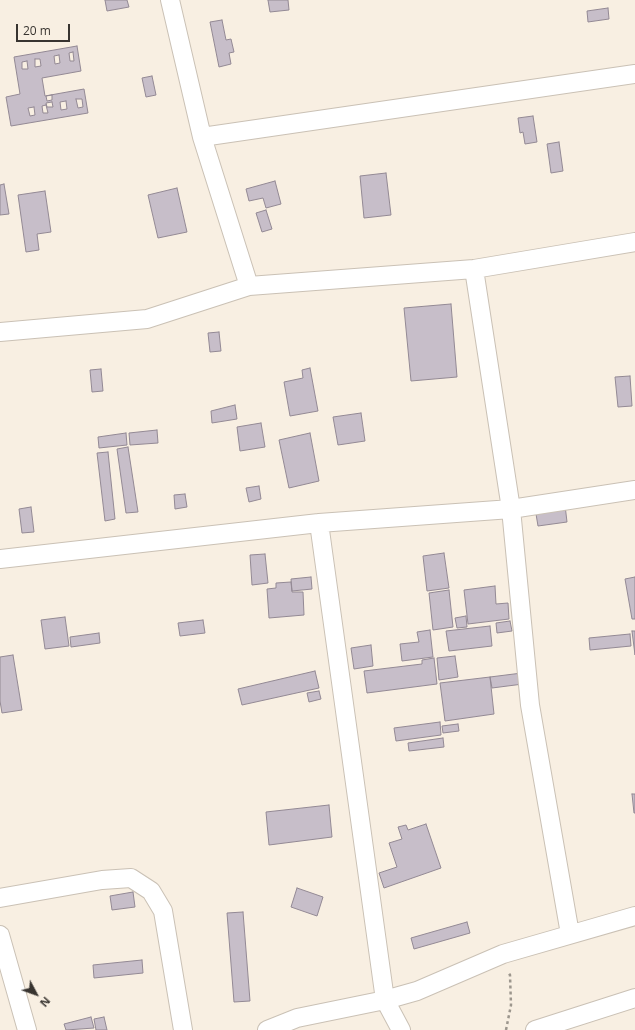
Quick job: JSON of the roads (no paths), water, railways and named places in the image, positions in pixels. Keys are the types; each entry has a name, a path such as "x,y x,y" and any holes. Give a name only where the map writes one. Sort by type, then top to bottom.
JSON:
{"street":[{"path":"170,0 202,137 249,286"},
{"path":"202,137 635,74"},
{"path":"0,332 147,319 249,286 474,269 635,242"},
{"path":"474,269 511,510 530,705 570,934"},
{"path":"0,559 318,523 511,510 635,490"},
{"path":"318,523 385,1000 401,1030"},
{"path":"0,898 102,880 131,878 150,891 163,911 183,1030"},
{"path":"267,1030 297,1018 385,1000 416,991 503,954 635,916"},
{"path":"0,935 27,1030"},
{"path":"535,1030 635,998"}]}
